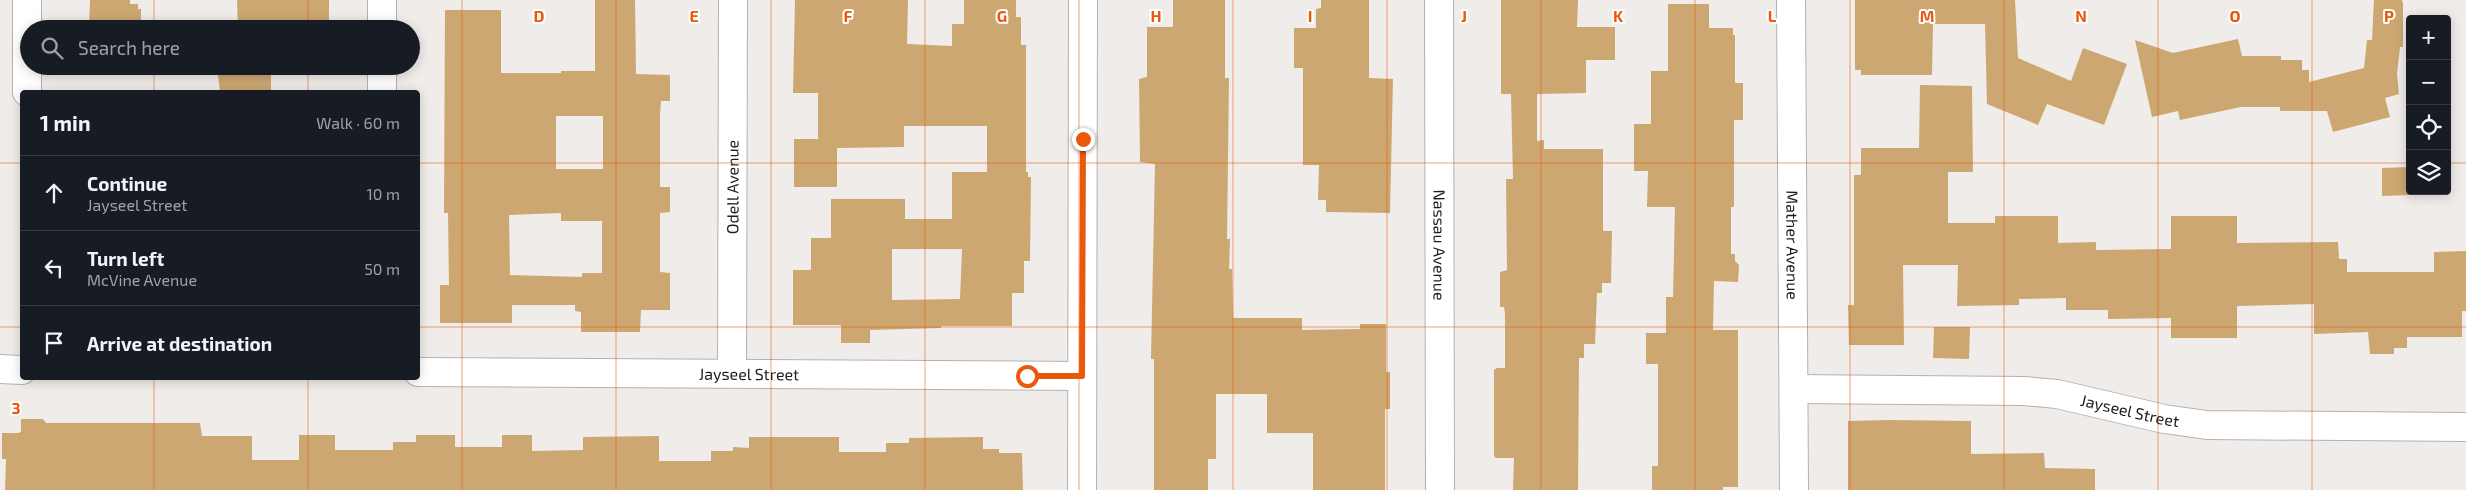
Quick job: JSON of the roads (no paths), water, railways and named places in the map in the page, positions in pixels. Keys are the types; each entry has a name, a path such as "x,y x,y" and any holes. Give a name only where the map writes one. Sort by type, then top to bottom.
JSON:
{"street":[{"path":"27,0 27,20"},
{"path":"382,0 382,20"},
{"name":"Odell Avenue","path":"732,374 733,0"},
{"path":"1082,490 1083,0"},
{"name":"Nassau Avenue","path":"1439,0 1440,490"},
{"name":"Mather Avenue","path":"1791,0 1794,490"},
{"path":"27,75 27,90"},
{"path":"382,75 382,90"},
{"path":"0,370 20,370"},
{"name":"Jayseel Street","path":"420,372 1082,376"},
{"name":"Jayseel Street","path":"1794,389 2024,391 2057,394 2164,419 2207,425 2466,427"}]}
